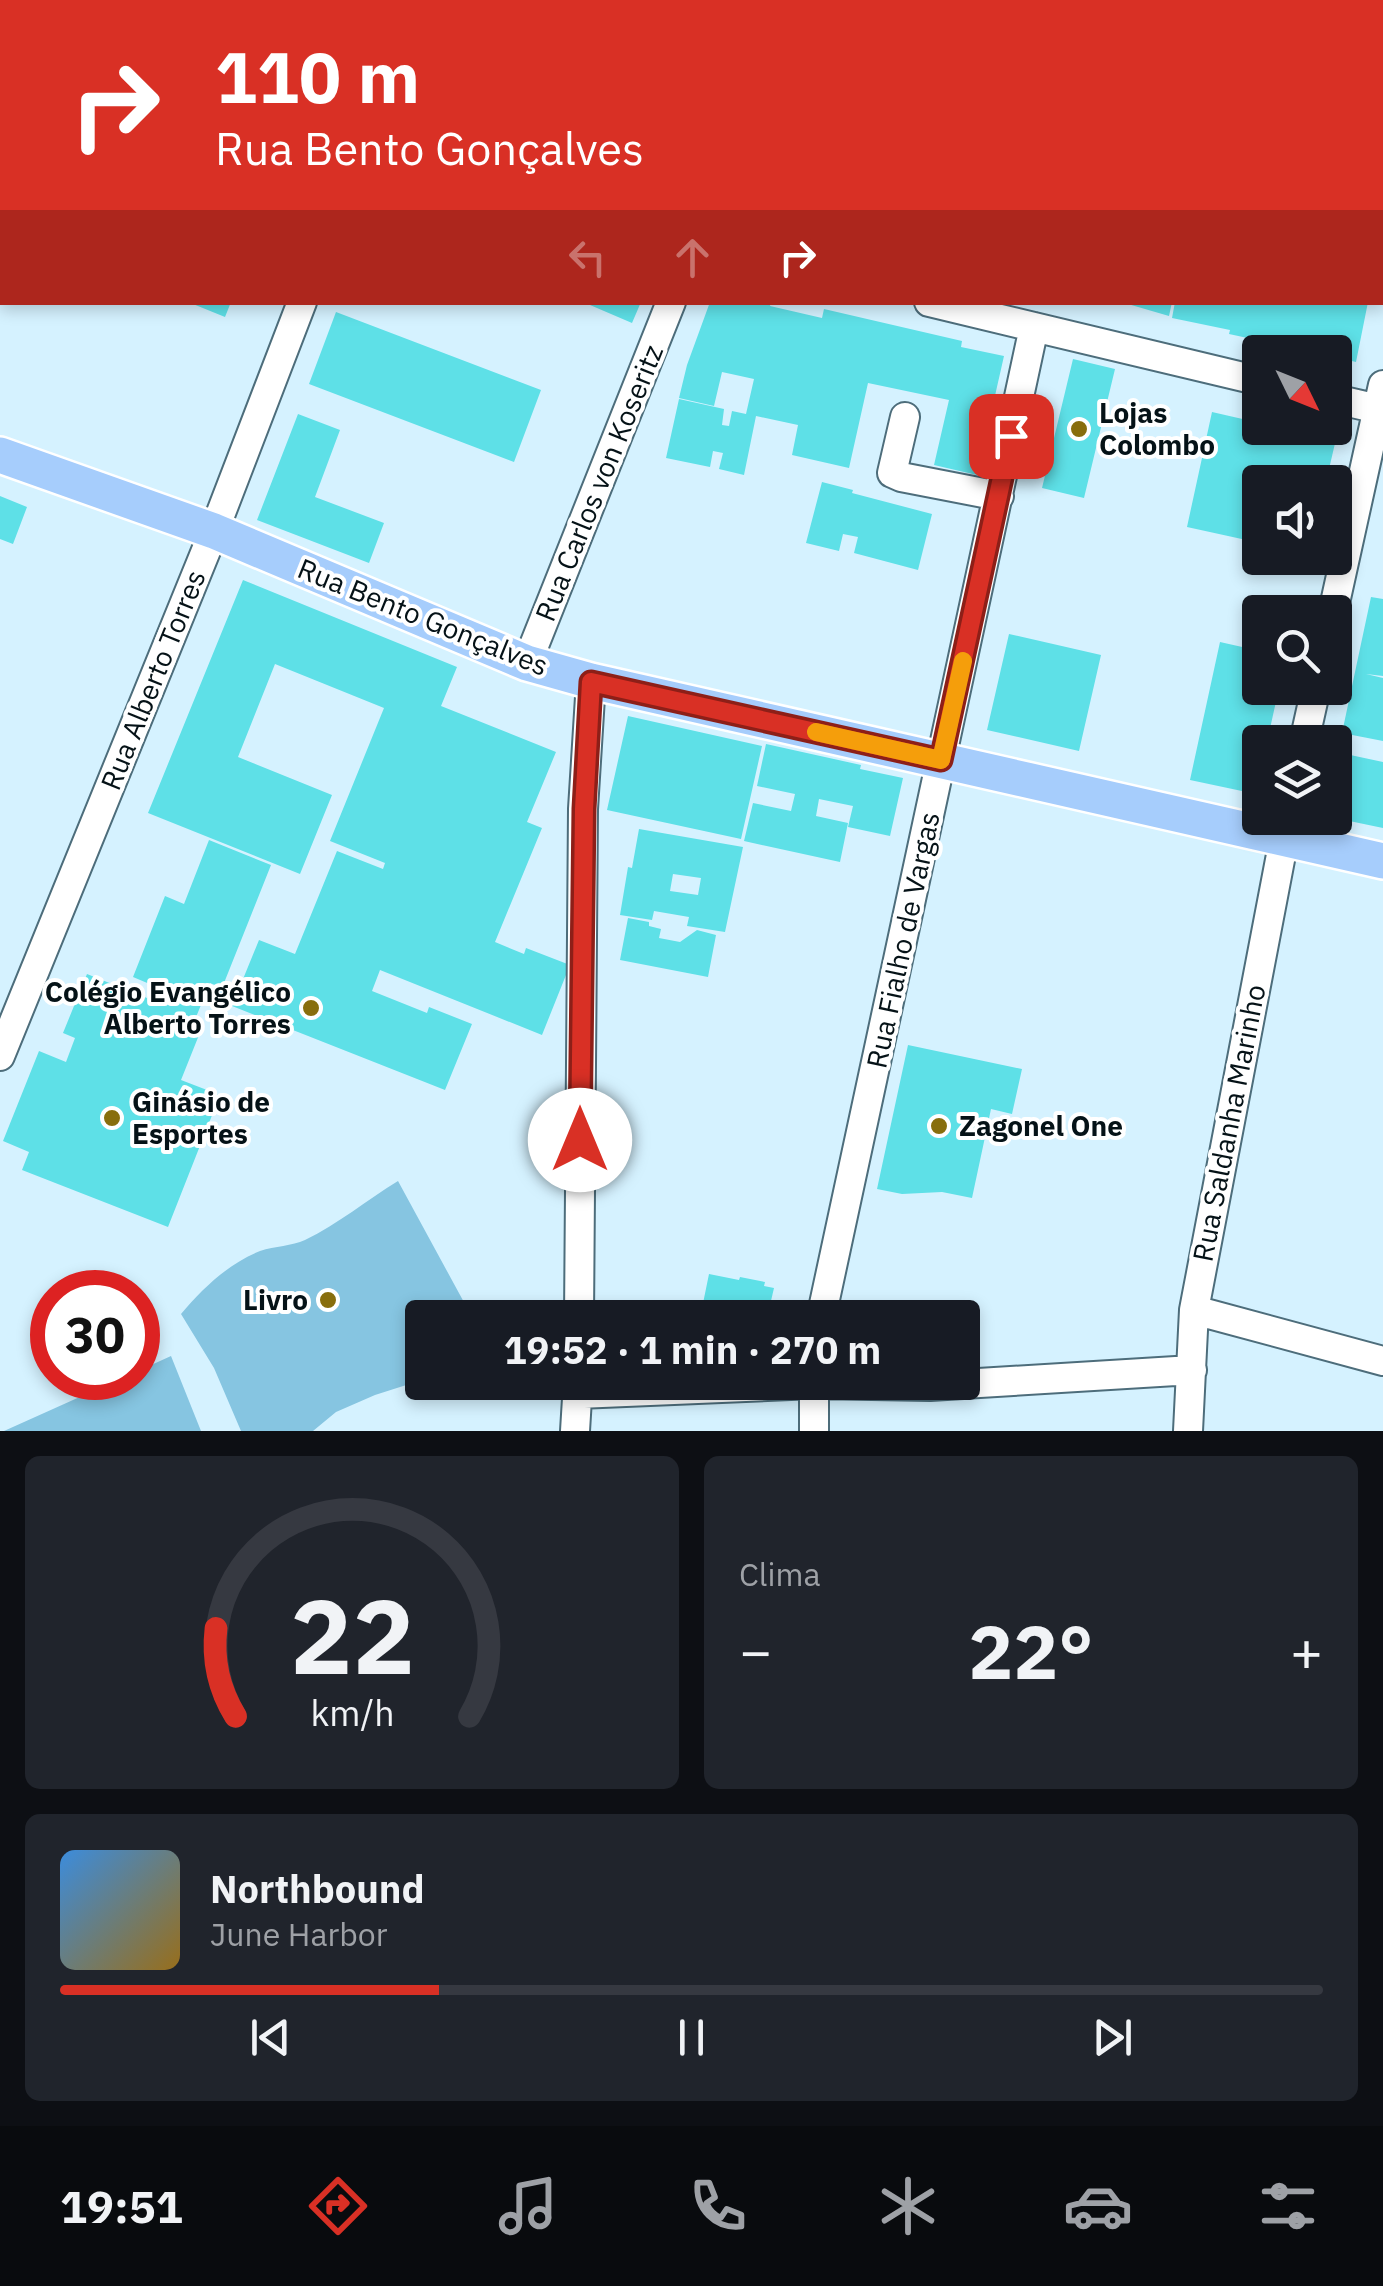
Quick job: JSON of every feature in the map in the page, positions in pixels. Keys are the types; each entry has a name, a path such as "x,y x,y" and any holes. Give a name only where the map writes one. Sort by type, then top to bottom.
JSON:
{"main road":[{"name":"Rua Bento Gonçalves","path":"0,455 214,531 527,664 591,682 941,760 1242,818"},
{"name":"Rua Bento Gonçalves","path":"1309,835 1383,861"}],"street":[{"name":"Rua Alberto Torres","path":"0,1056 6,1024 214,531 301,305"},
{"name":"Rua Carlos von Koseritz","path":"527,664 671,305"},
{"path":"942,305 1242,377"},
{"name":"Rua Fialho de Vargas","path":"825,1300 1034,327"},
{"path":"1337,595 1381,401 1352,400"},
{"path":"905,417 892,473 998,496"},
{"path":"579,1300 584,809 591,682"},
{"name":"Rua Saldanha Marinho","path":"1188,1431 1194,1310 1284,835"},
{"path":"1194,1310 1383,1361"},
{"path":"980,1383 1192,1370"},
{"path":"574,1431 577,1400"},
{"path":"814,1400 814,1431"}],"shaded area":[{"name":"Livro","path":"398,1181 463,1300 405,1300 405,1385 336,1412 313,1431 241,1431 214,1368 181,1314 207,1286 237,1263 260,1251 305,1240"},
{"path":"171,1356 201,1431 4,1431 73,1400 160,1400 160,1361"}],"building":[{"path":"195,305 230,305 225,317"},
{"path":"590,305 640,305 632,323"},
{"path":"709,305 770,305 822,318 824,309 962,341 961,347 1004,356 977,475 934,465 949,400 868,383 849,468 792,455 798,425 756,416 744,475 719,469 723,453 713,451 710,467 666,458 679,399 724,409 722,425 729,426 732,411 746,414 754,379 722,372 714,406 679,398"},
{"path":"1131,305 1171,305 1169,316"},
{"path":"1174,305 1367,305 1356,362 1352,361 1352,335 1242,337 1229,334 1230,330 1172,318"},
{"path":"336,312 541,390 514,462 309,384"},
{"name":"Lojas Colombo","path":"1073,359 1115,369 1084,498 1042,488"},
{"path":"1212,412 1242,419 1242,445 1335,445 1330,465 1242,465 1242,539 1187,527"},
{"path":"298,414 340,430 315,497 384,523 369,563 257,520"},
{"path":"822,482 932,514 918,570 854,553 858,537 843,534 839,551 806,543"},
{"path":"0,496 27,507 13,544 0,539"},
{"path":"243,580 457,667 441,706 556,752 527,822 542,828 495,942 524,954 526,948 570,965 542,1035 380,970 372,991 427,1013 429,1007 472,1024 445,1090 232,1006 259,940 295,954 337,851 383,869 385,863 330,841 384,708 275,664 238,757 332,795 300,874 148,813"},
{"path":"1371,597 1383,599 1383,676 1366,674 1383,678 1383,741 1352,735 1352,725 1344,725 1348,705 1352,705 1352,686"},
{"path":"1009,634 1101,655 1079,751 987,730"},
{"path":"1220,642 1242,647 1242,705 1275,705 1271,725 1242,725 1242,791 1190,780"},
{"path":"628,716 762,746 741,839 607,810"},
{"path":"766,744 903,778 890,836 848,827 853,806 819,799 816,816 848,823 840,862 744,841 753,803 791,811 795,794 757,786"},
{"path":"1352,755 1383,762 1383,828 1352,822"},
{"path":"639,829 743,847 725,932 687,926 689,917 654,911 652,920 620,915 628,867 632,868","holes":["673,874 701,878 698,895 670,891"]},
{"path":"209,840 271,865 222,988 210,983 194,1022 203,1025 181,1080 220,1095 168,1227 22,1170 29,1152 3,1141 39,1051 66,1062 75,1038 63,1033 87,974 147,998 152,985 133,977 165,896 184,904"},
{"path":"628,918 661,929 659,938 680,942 697,930 716,935 708,977 620,960"},
{"name":"Zagonel One","path":"908,1045 1022,1069 1012,1114 991,1109 972,1198 942,1192 902,1194 877,1189"},
{"path":"709,1274 765,1282 764,1286 774,1288 771,1300 704,1300"}],"slow traffic":[{"path":"816,732 941,760 963,661"}],"place":[{"name":"Lojas Colombo","path":"1079,429"},
{"name":"Colégio Evangélico Alberto Torres","path":"311,1008"},
{"name":"Ginásio de Esportes","path":"112,1118"},
{"name":"Zagonel One","path":"939,1126"},
{"name":"Livro","path":"328,1300"}],"route":[{"path":"580,1140 584,809 591,682 941,760 1011,436"}]}
